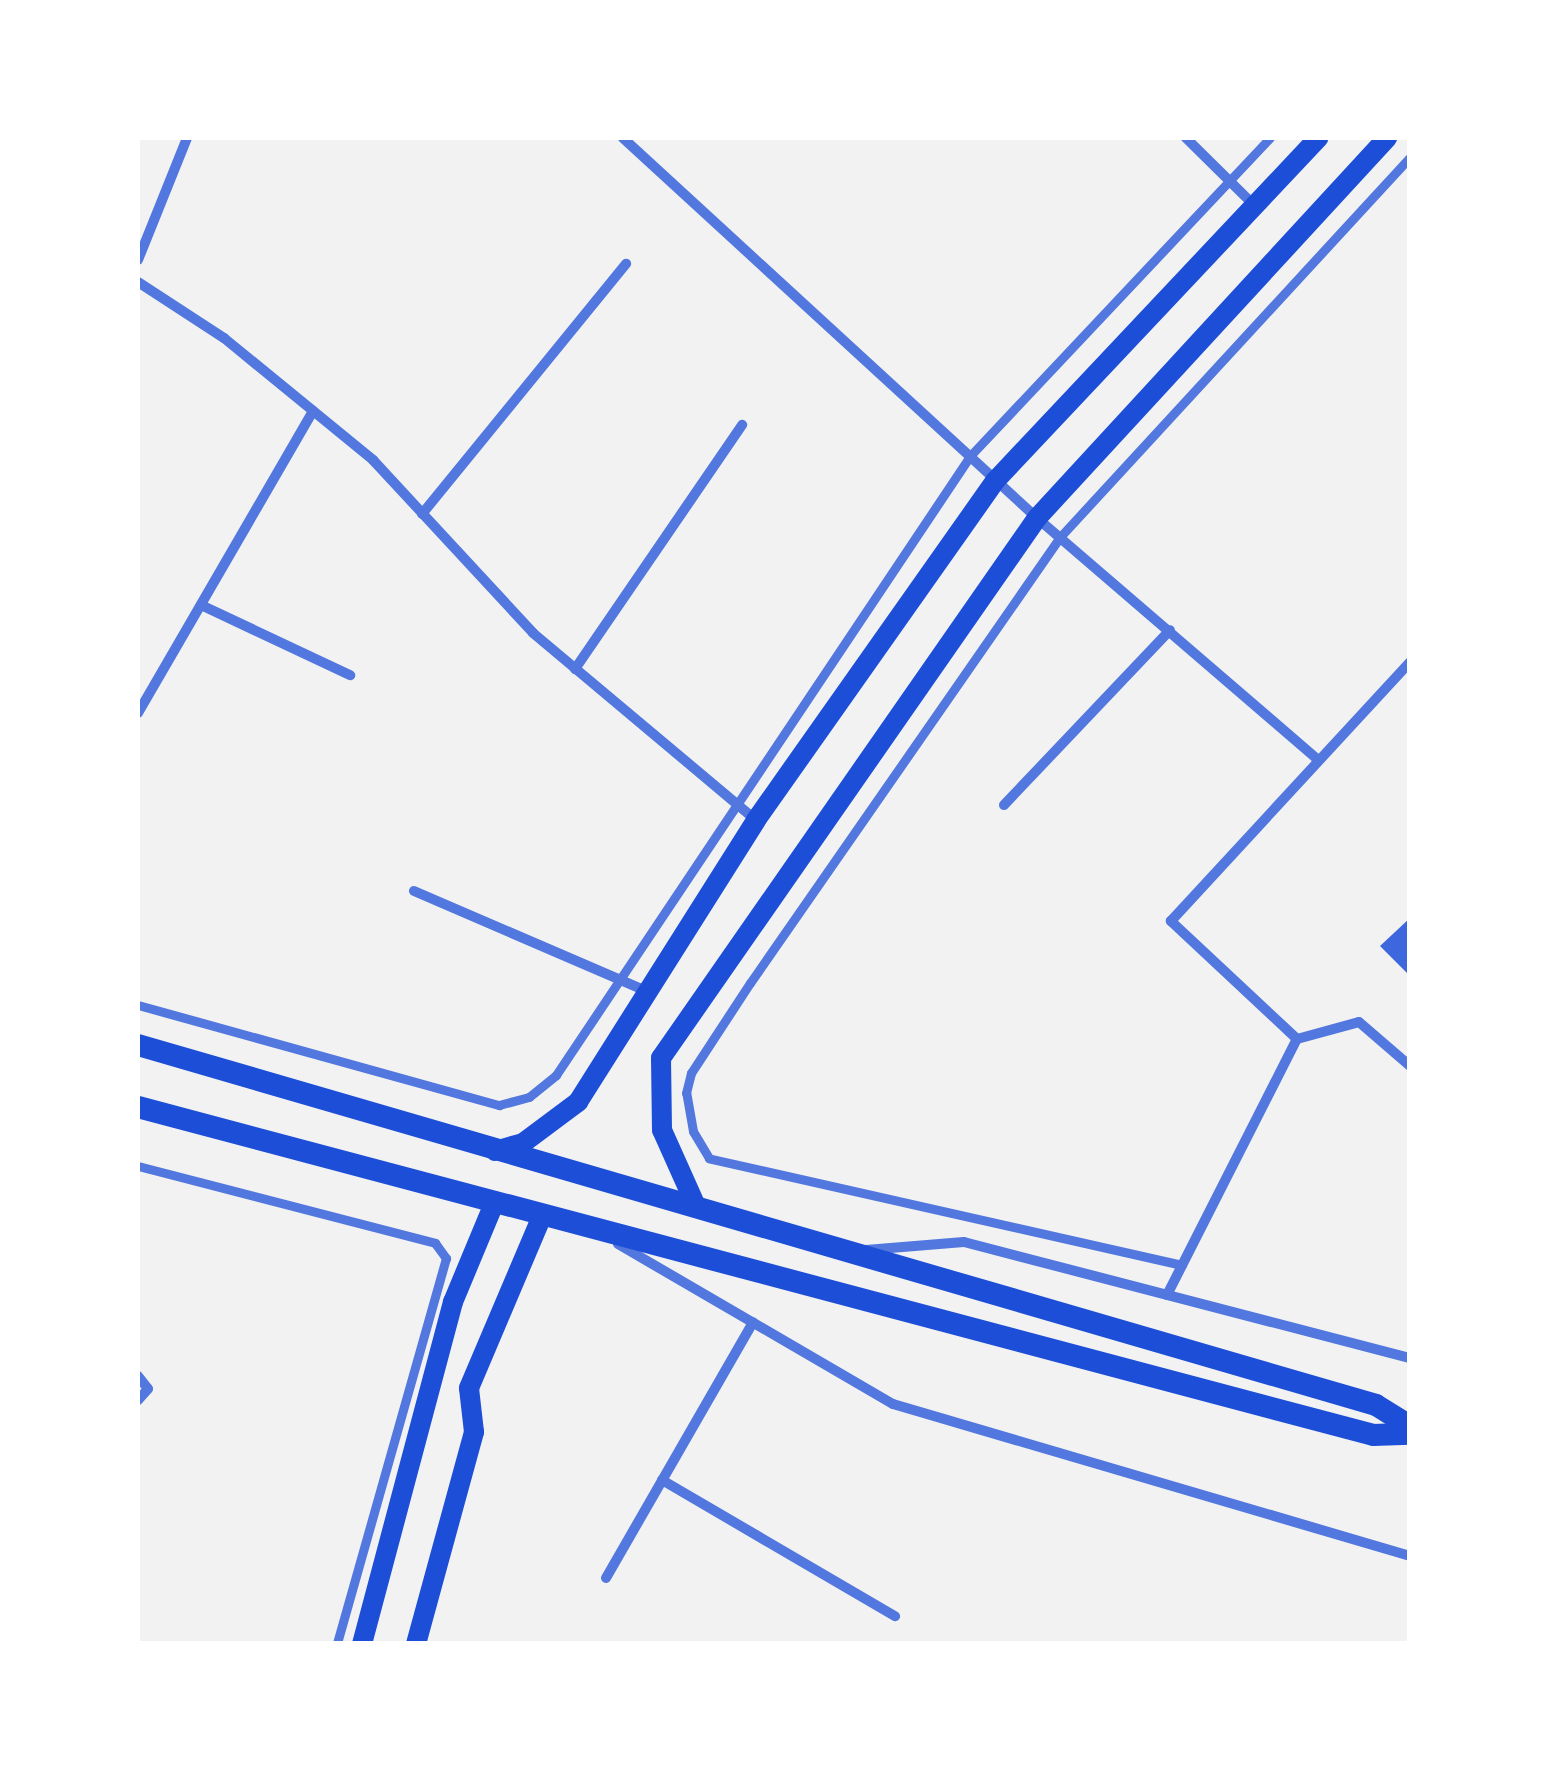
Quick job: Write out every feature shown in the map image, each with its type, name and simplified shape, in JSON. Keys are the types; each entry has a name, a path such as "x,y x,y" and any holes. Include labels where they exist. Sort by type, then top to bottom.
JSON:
{"main road":[{"path":"495,1151 523,1144 578,1102 756,820 996,480 1318,138"},
{"path":"696,1206 662,1130 662,1058 1037,518 1387,138"},
{"path":"138,1046 1376,1405 1410,1426"},
{"path":"138,1106 1373,1435 1410,1434"},
{"path":"362,1644 454,1302 496,1201"},
{"path":"416,1644 474,1432 470,1388 542,1216"}],"street":[{"path":"138,260 187,138"},
{"path":"623,138 1037,518 1318,760"},
{"path":"1186,138 1254,206"},
{"path":"138,1005 499,1104 530,1098 556,1075 970,456 1270,138"},
{"path":"1182,1266 709,1158 688,1113 691,1073 1060,536 1410,157"},
{"path":"422,514 626,264"},
{"path":"138,282 224,338 373,460 575,669 756,820"},
{"path":"138,714 313,412"},
{"path":"575,669 742,425"},
{"path":"201,605 350,675"},
{"path":"1004,805 1170,630"},
{"path":"1297,1039 1171,921 1410,662"},
{"path":"414,891 649,992"},
{"path":"1166,1295 1297,1039 1359,1022 1410,1066"},
{"path":"138,1166 436,1243 446,1258 337,1644"},
{"path":"587,1226 894,1404 1410,1556"},
{"path":"840,1252 964,1242 1410,1358"},
{"path":"606,1578 752,1322"},
{"path":"138,1376 148,1389 138,1400"},
{"path":"662,1480 895,1616"}],"building":[{"path":"1410,918 1410,976 1380,946"}]}
